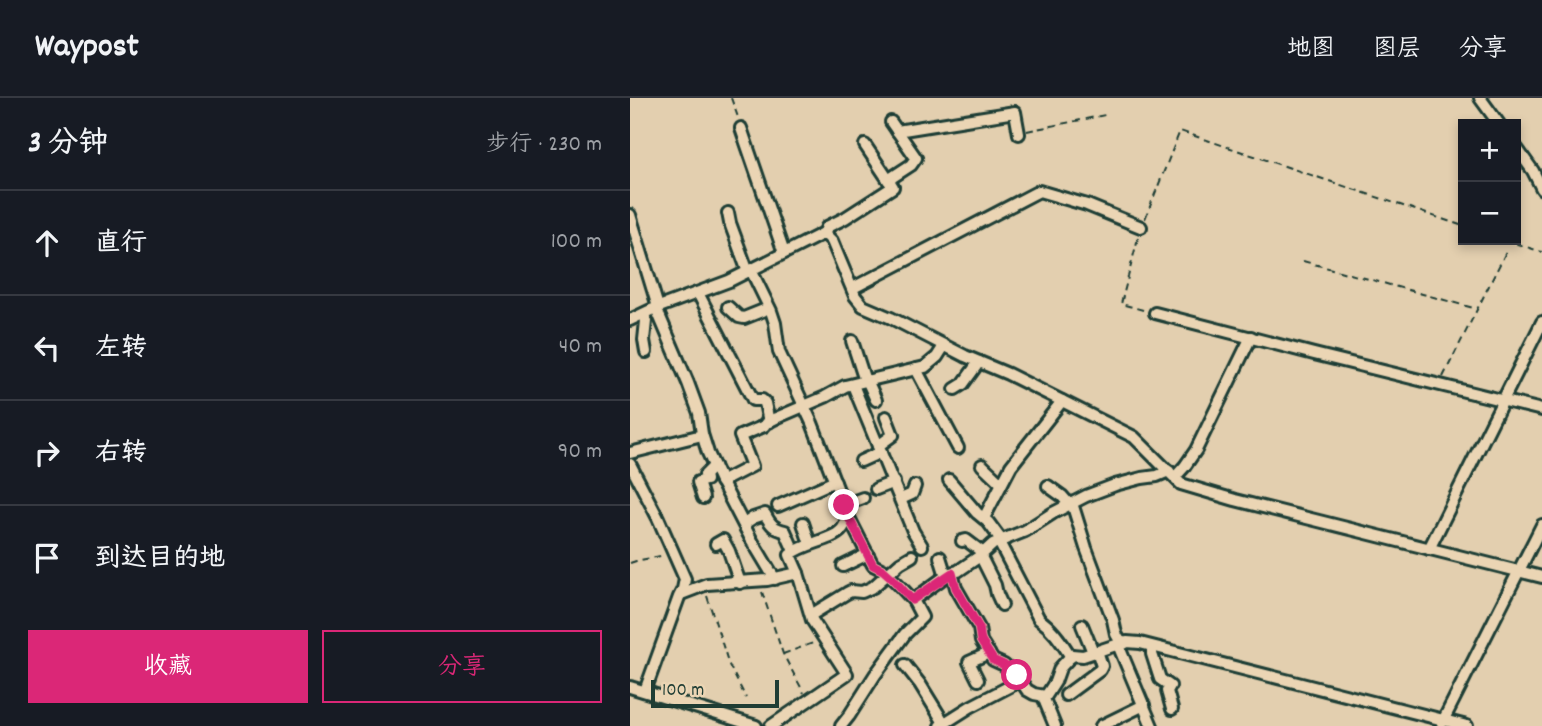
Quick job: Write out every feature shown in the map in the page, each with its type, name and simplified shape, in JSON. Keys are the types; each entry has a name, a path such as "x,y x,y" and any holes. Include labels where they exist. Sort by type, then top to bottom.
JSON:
{"street":[{"path":"1480,98 1495,119"},
{"path":"888,180 916,159 894,126 1015,112 1019,133"},
{"path":"741,128 784,253"},
{"path":"630,320 749,271 824,234 827,227 893,187 865,145"},
{"path":"1521,154 1542,189"},
{"path":"853,288 1039,191 1087,205 1142,227"},
{"path":"728,213 749,271 775,323 779,352 846,510 873,565 888,574 912,600 922,617 905,634 841,726"},
{"path":"630,215 657,308 699,413 702,435 714,466 775,579"},
{"path":"824,234 832,241 863,306 891,317 944,346 1008,374 1134,437 1181,484 1542,577"},
{"path":"698,293 753,400 762,400 765,403 769,422"},
{"path":"727,307 744,318 769,308"},
{"path":"1155,313 1542,410"},
{"path":"644,314 646,321 643,340 646,352"},
{"path":"1429,549 1542,321"},
{"path":"912,600 949,574 958,571 993,544 1025,531 1086,496 1142,478 1172,474 1185,466 1196,450 1251,337"},
{"path":"852,341 866,381 876,400"},
{"path":"714,466 705,475 706,480 698,482 702,499 752,466 740,436 845,386 925,367 937,357 944,346"},
{"path":"955,389 963,384 979,362"},
{"path":"916,369 958,448"},
{"path":"853,385 922,547"},
{"path":"984,518 1001,483 1022,451 1062,401"},
{"path":"861,461 894,435 887,417"},
{"path":"630,453 702,435"},
{"path":"630,464 685,579 645,691"},
{"path":"982,465 1001,483"},
{"path":"949,480 1001,541 1039,619 1046,623 1071,657"},
{"path":"778,506 835,481"},
{"path":"876,489 894,482"},
{"path":"901,499 912,494 915,486"},
{"path":"1048,486 1071,504 1113,620 1115,634 1121,641 1152,726"},
{"path":"771,726 847,674 811,615 798,573 789,555 840,532 844,527 846,510 863,498"},
{"path":"744,524 765,514 771,525 785,531 794,551"},
{"path":"803,523 810,544"},
{"path":"1441,726 1542,525"},
{"path":"716,544 723,540 740,583"},
{"path":"962,541 966,540 981,554 1002,606"},
{"path":"843,566 868,554"},
{"path":"811,615 851,591 862,592 868,589 912,556"},
{"path":"940,557 979,628 981,641 993,660 1017,675 1027,690 1045,696"},
{"path":"681,594 704,585 775,579 798,573"},
{"path":"1066,695 1102,666 1082,625"},
{"path":"1055,726 1044,702 1059,668 1075,654 1083,656 1116,645 1140,643 1467,726"},
{"path":"1152,647 1160,679 1170,686 1167,691 1172,709"},
{"path":"978,680 969,662 989,653"},
{"path":"905,665 920,684 942,724 1020,681"},
{"path":"630,687 756,726"},
{"path":"1101,726 1144,705"}],"path":[{"path":"731,98 741,128"},
{"path":"1019,133 1105,115"},
{"path":"1180,131 1458,224"},
{"path":"1520,245 1542,252"},
{"path":"1440,384 1507,250"},
{"path":"1303,261 1477,309"},
{"path":"630,563 673,553"},
{"path":"759,581 783,654 808,700"},
{"path":"704,585 729,665 746,698"},
{"path":"783,654 824,638"}],"route":[{"path":"844,505 873,565 892,578 912,600 952,573 956,588 979,628 981,641 993,660 1017,675"}]}
